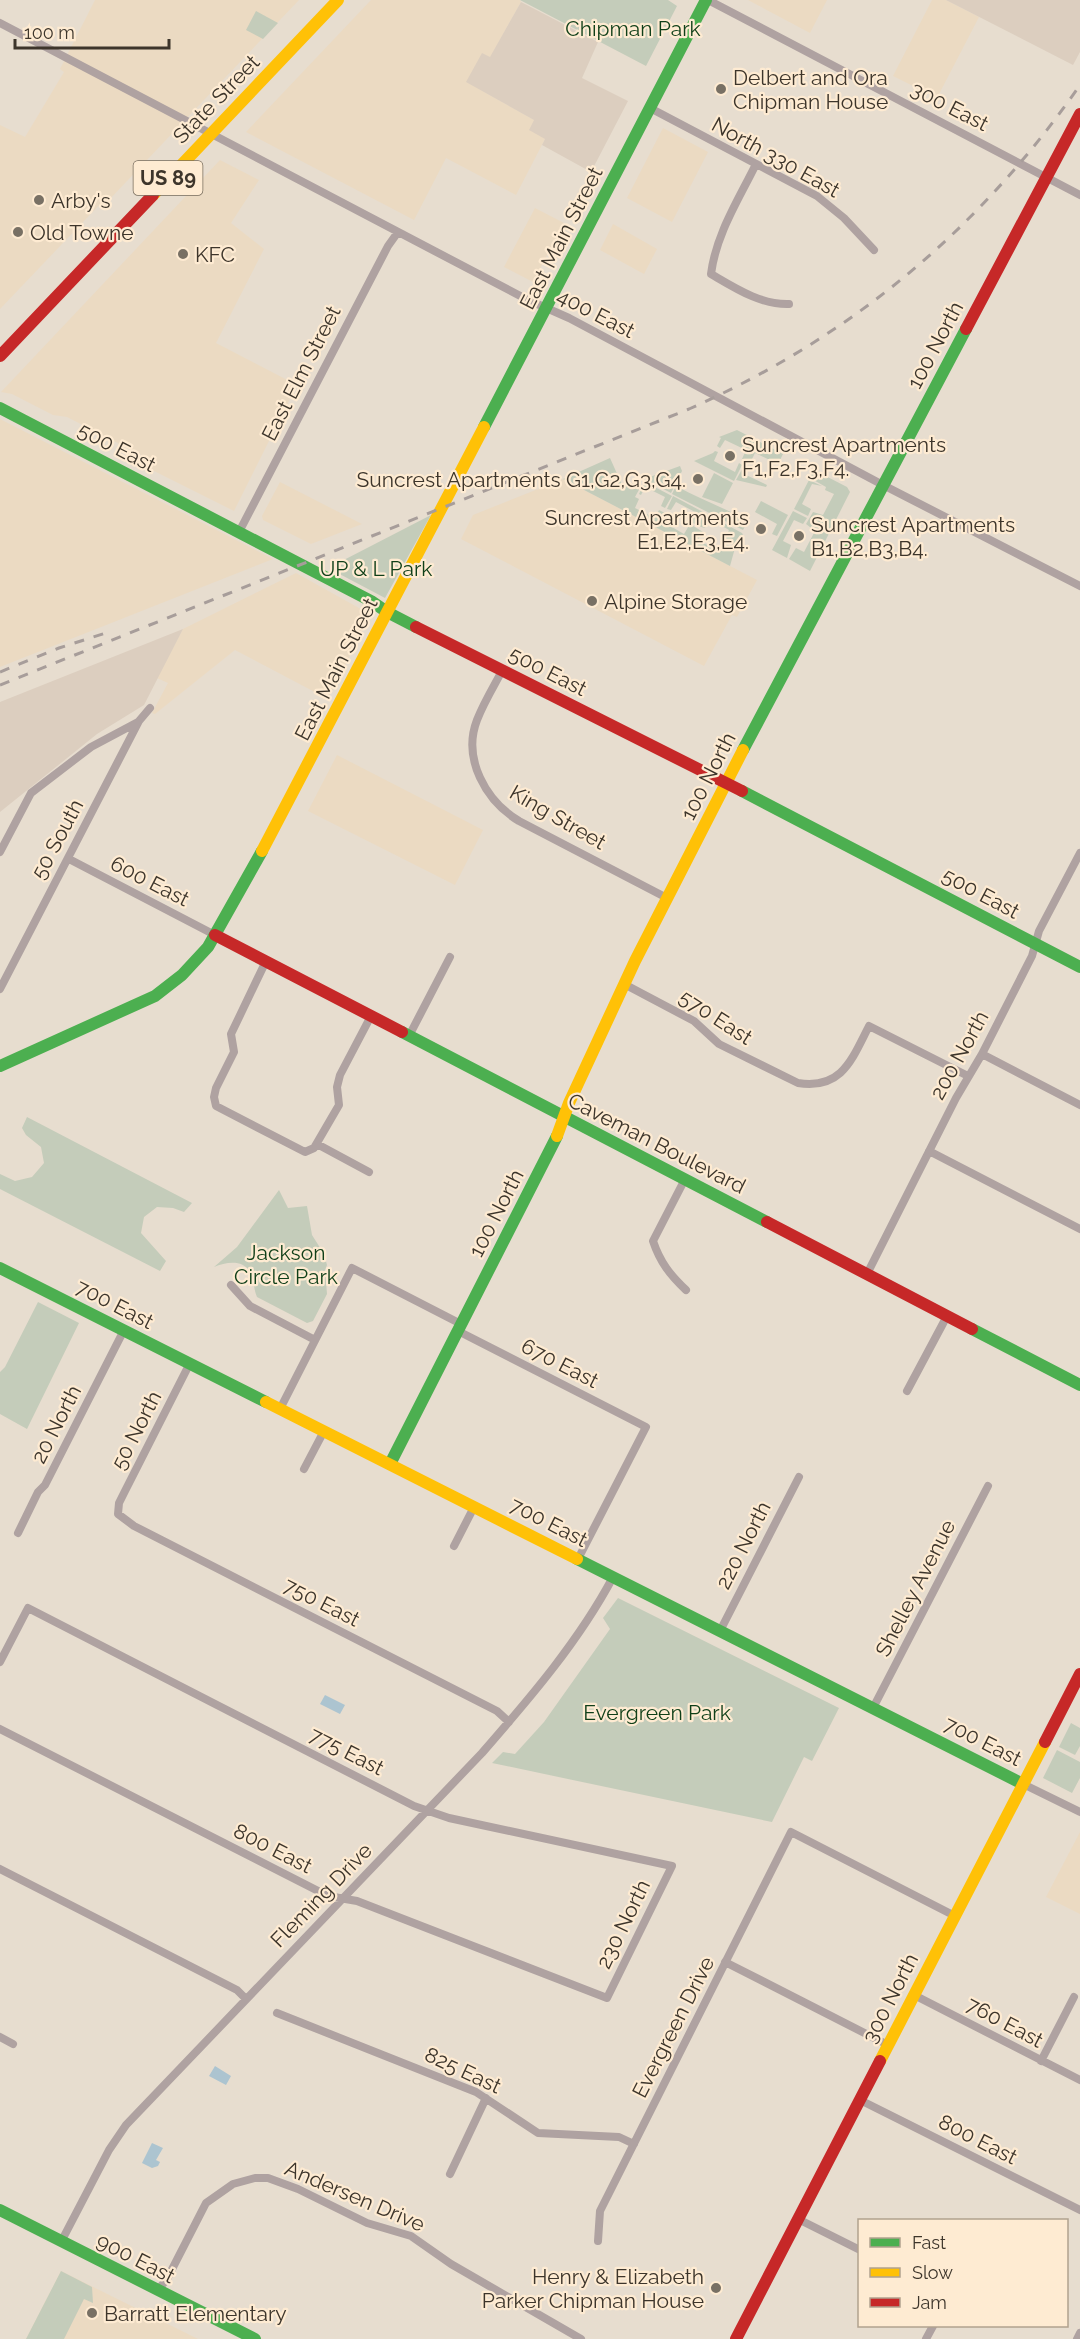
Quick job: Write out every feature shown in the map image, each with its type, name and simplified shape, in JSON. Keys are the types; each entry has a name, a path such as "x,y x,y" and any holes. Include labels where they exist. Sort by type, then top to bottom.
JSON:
{"street":[{"name":"State Street","path":"0,356 338,0"},
{"name":"East Main Street","path":"1,1063 155,996 182,975 215,935 287,807 707,0"},
{"name":"300 East","path":"707,0 1080,195"},
{"name":"400 East","path":"0,23 398,232 569,318 883,484 1079,584"},
{"name":"North 330 East","path":"650,108 831,206 874,250"},
{"name":"100 North","path":"390,1464 558,1134 624,984 667,898 883,484 1080,114"},
{"path":"756,164 729,216 712,262 711,274 760,300 775,305 789,304"},
{"name":"East Elm Street","path":"239,532 387,246 398,232"},
{"name":"500 East","path":"0,408 371,601 387,612 727,783 1080,967"},
{"name":"King Street","path":"503,669 476,721 473,736 474,758 491,798 519,821 667,898"},
{"name":"50 South","path":"0,989 3,974 69,859 139,722 150,708"},
{"path":"0,852 31,793 91,747 139,722"},
{"name":"200 North","path":"867,1274 1032,956 1039,931 1080,853"},
{"name":"600 East","path":"69,859 215,935"},
{"name":"Caveman Boulevard","path":"215,935 1080,1385"},
{"path":"409,1036 450,957"},
{"path":"266,962 231,1034 234,1052 216,1088 214,1097 216,1106 305,1152 316,1146 339,1105 337,1087 340,1075 371,1016"},
{"name":"570 East","path":"624,984 694,1021 719,1044 787,1079 810,1085 834,1079 845,1070 869,1026 968,1076"},
{"path":"982,1054 1080,1105"},
{"path":"316,1146 369,1172"},
{"path":"929,1151 1080,1229"},
{"path":"684,1179 653,1241 659,1259 686,1290"},
{"name":"700 East","path":"0,1268 1080,1812"},
{"name":"670 East","path":"315,1340 352,1268 646,1427 578,1559"},
{"path":"231,1285 250,1306 315,1340 280,1409"},
{"path":"908,1391 947,1316"},
{"name":"20 North","path":"18,1533 124,1330"},
{"name":"50 North","path":"118,1514 119,1503 190,1363"},
{"path":"304,1469 324,1431"},
{"name":"220 North","path":"720,1630 799,1477"},
{"name":"Shelley Avenue","path":"873,1708 988,1486"},
{"path":"454,1546 474,1507"},
{"name":"750 East","path":"118,1514 144,1532 497,1711 509,1722"},
{"name":"Fleming Drive","path":"61,2242 117,2136 509,1722 574,1637 613,1577"},
{"name":"775 East","path":"0,1662 28,1608 427,1810 449,1818 672,1866"},
{"name":"300 North","path":"736,2339 1080,1674"},
{"name":"800 East","path":"0,1729 328,1896 357,1901 607,1998"},
{"name":"Evergreen Drive","path":"598,2241 600,2211 791,1832 955,1916"},
{"name":"230 North","path":"607,1998 672,1866"},
{"path":"0,1869 237,1990 246,1999"},
{"path":"725,1962 888,2045"},
{"name":"760 East","path":"914,1995 1080,2080"},
{"path":"1041,2061 1074,1997"},
{"name":"825 East","path":"277,2013 468,2088 538,2133 619,2137 634,2144"},
{"path":"0,2037 13,2044"},
{"path":"450,2174 486,2098"},
{"name":"800 East","path":"860,2100 1080,2210"},
{"name":"Andersen Drive","path":"158,2291 206,2203 233,2184 249,2179 268,2178 298,2188 367,2223 411,2236 451,2264 581,2339"},
{"name":"900 East","path":"0,2210 255,2339"},
{"path":"798,2219 858,2249"},
{"path":"1077,2339 1080,2333"}],"shaded area":[{"path":"95,0 299,0 108,201 105,199 0,309 0,125 25,137 64,72 60,69"},
{"path":"371,0 520,0 521,2 490,58 482,54 467,82 534,120 545,139 516,195 446,158 414,220 246,132"},
{"path":"748,0 827,0 810,33"},
{"path":"932,0 946,0 979,17 937,98 893,76"},
{"path":"946,0 1080,0 1080,52 1073,65"},
{"path":"521,2 598,42 582,78 628,101 591,172 542,145 545,139 529,130 534,120 466,82 482,53 490,57"},
{"path":"663,128 708,152 672,222 627,198"},
{"path":"220,160 259,180 231,223 264,249 216,343 297,385 234,511 148,468 151,460 67,417 53,415 12,394 1,392"},
{"path":"535,208 564,223 533,282 504,267"},
{"path":"613,224 657,249 644,274 600,250"},
{"path":"0,419 273,559 0,667"},
{"path":"563,479 757,580 737,617 732,615 704,666 461,539 473,515"},
{"path":"280,482 362,524 311,544 263,520 262,516"},
{"path":"296,573 368,613 366,624 328,699 235,650 155,714 152,713 168,683 157,678 183,629"},
{"path":"183,629 144,705 97,734 0,812 0,702"},
{"path":"337,755 483,830 455,885 308,811"},
{"path":"1080,1832 1080,1914 1046,1897"},
{"name":"Barratt Elementary","path":"61,2271 198,2339 26,2339"}],"green space":[{"name":"Chipman Park","path":"520,0 668,0 677,6 646,66"},
{"path":"256,11 278,23 263,39 246,30"},
{"path":"737,430 783,454 778,464 755,453 751,461 742,459 746,450 725,440 720,448 717,446 721,438 719,437"},
{"path":"715,451 718,452 714,461 735,472 739,463 742,465 734,481 694,461"},
{"path":"610,458 623,487 637,482 641,486 635,497 639,499 635,508 655,518 659,510 669,515 665,523 684,534 690,524 703,532 698,540 718,551 723,543 735,548 730,566 563,479"},
{"path":"745,464 748,466 744,474 767,485 766,487 736,480"},
{"path":"680,466 682,471 671,493 648,481 647,478"},
{"path":"814,470 847,487 850,492 810,571 789,559 796,548 804,552 815,531 806,524 813,512 823,515 834,494 810,478"},
{"path":"714,473 733,483 722,504 702,497"},
{"path":"809,480 822,486 812,484 802,504 811,509 808,516 794,509"},
{"path":"645,482 672,496 665,508 661,506 665,497 645,487 641,495 639,494"},
{"path":"676,486 748,521 743,530 672,494"},
{"path":"673,496 703,512 697,525 691,522 695,512 676,502 671,510 667,509"},
{"path":"761,501 788,515 777,536 772,534 777,524 755,512"},
{"path":"793,511 807,518 803,524 794,520 783,541 791,545 787,558 772,550"},
{"path":"705,513 742,533 737,546 725,538 729,530 710,519 705,528 698,526"},
{"name":"UP & L Park","path":"431,515 385,598 332,570 338,563"},
{"path":"27,1117 192,1203 184,1212 173,1208 157,1207 144,1217 141,1233 166,1261 160,1271 0,1189 0,1174 15,1181 32,1177 44,1163 41,1147 26,1135 22,1128"},
{"name":"Jackson Circle Park","path":"279,1190 288,1208 307,1206 312,1235 324,1254 327,1265 325,1270 327,1294 313,1321 307,1323 257,1297 252,1277 241,1264 230,1263 214,1267 237,1247"},
{"path":"38,1302 79,1323 27,1429 0,1414 0,1372 5,1367"},
{"name":"Evergreen Park","path":"618,1598 839,1708 812,1761 804,1757 772,1822 492,1763 503,1752 515,1754 544,1722 610,1629 603,1618"},
{"path":"1071,1723 1080,1728 1080,1746 1075,1755 1059,1747"},
{"path":"1057,1750 1080,1762 1080,1778 1072,1793 1043,1778"},
{"path":"61,2271 92,2287 93,2303 84,2299 64,2339 26,2339"}],"water":[{"path":"325,1695 345,1705 340,1714 320,1704"},
{"path":"215,2066 231,2076 226,2085 209,2076"},
{"path":"152,2143 163,2148 156,2160 160,2162 158,2166 152,2168 142,2163"}],"railway":[{"path":"0,685 689,409 748,380 804,348 857,313 955,232 999,187 1041,138 1080,85"},
{"path":"0,672 59,648 112,631"}],"traffic: fast":[{"path":"484,427 706,0"},
{"path":"743,750 966,329"},
{"path":"0,408 371,601 416,627"},
{"path":"742,791 1080,967"},
{"path":"0,1066 155,996 182,975 208,947 262,851"},
{"path":"402,1032 767,1222"},
{"path":"390,1464 557,1136"},
{"path":"0,1268 266,1402"},
{"path":"972,1329 1080,1385"},
{"path":"577,1559 1023,1784"},
{"path":"0,2210 255,2339"}],"traffic: slow":[{"path":"153,195 338,0"},
{"path":"262,851 484,427"},
{"path":"557,1136 569,1103 635,961 743,750"},
{"path":"266,1402 577,1559"},
{"path":"880,2061 1045,1742"}],"traffic: jam":[{"path":"966,329 1080,114"},
{"path":"0,356 153,195"},
{"path":"416,627 742,791"},
{"path":"215,935 402,1032"},
{"path":"767,1222 972,1329"},
{"path":"1045,1742 1080,1674"},
{"path":"736,2339 880,2061"}],"place":[{"name":"Delbert and Ora Chipman House","path":"721,89"},
{"name":"Arby's","path":"39,200"},
{"name":"Old Towne","path":"18,232"},
{"name":"KFC","path":"183,254"},
{"name":"Suncrest Apartments F1,F2,F3,F4.","path":"730,456"},
{"name":"Suncrest Apartments G1,G2,G3,G4.","path":"698,479"},
{"name":"Suncrest Apartments E1,E2,E3,E4.","path":"761,529"},
{"name":"Suncrest Apartments B1,B2,B3,B4.","path":"799,536"},
{"name":"Alpine Storage","path":"592,601"},
{"name":"Henry & Elizabeth Parker Chipman House","path":"716,2288"},
{"name":"Barratt Elementary","path":"92,2313"}]}
